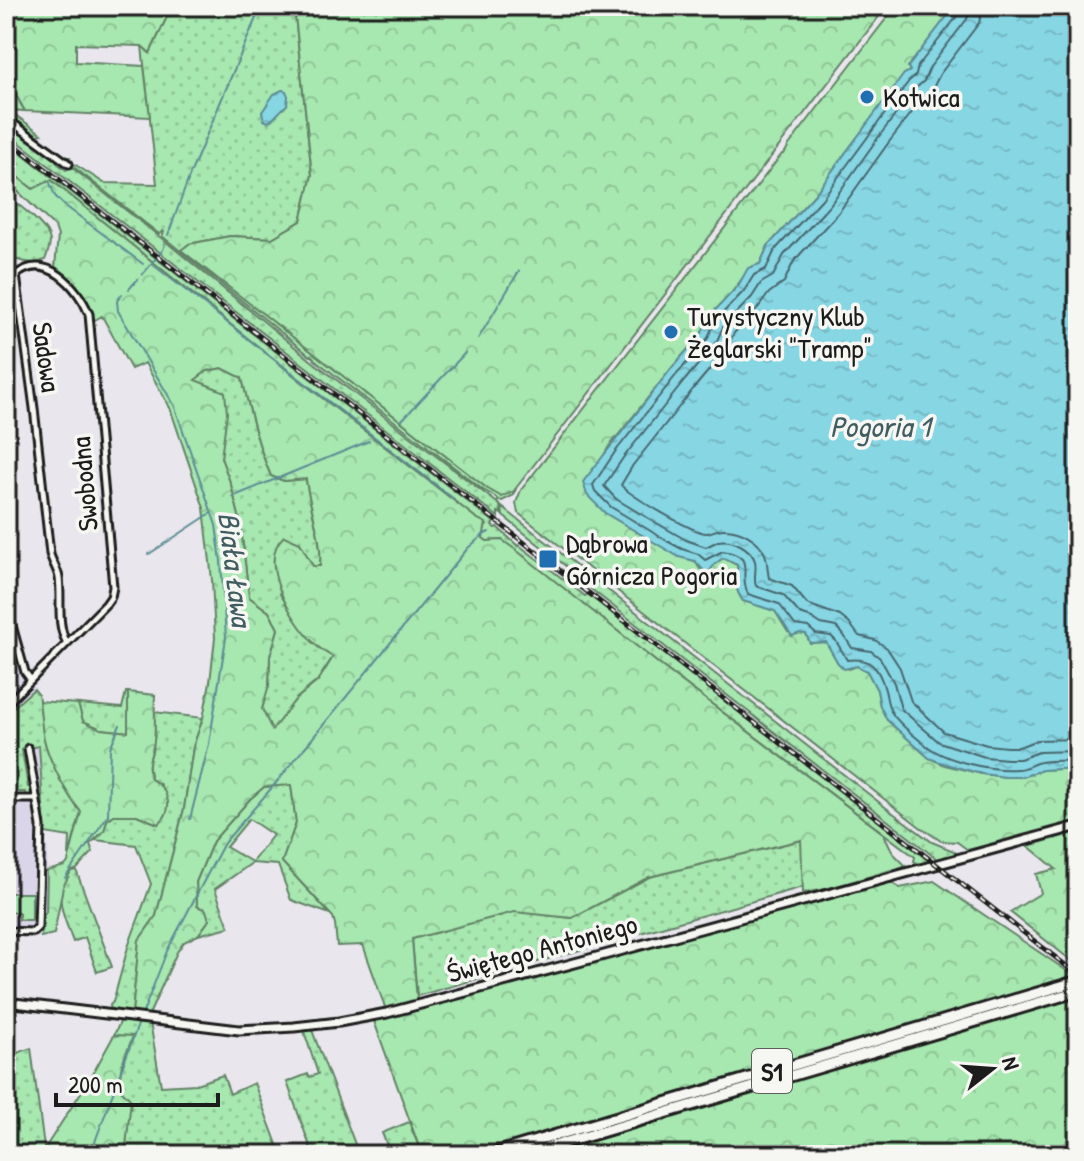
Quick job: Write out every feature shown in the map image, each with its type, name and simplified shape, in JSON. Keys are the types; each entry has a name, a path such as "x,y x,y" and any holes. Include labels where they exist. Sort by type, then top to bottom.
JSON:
{"highway":[{"name":"S1","path":"489,1155 1078,981"},
{"name":"S1","path":"523,1155 1078,991"}],"street":[{"path":"6,118 69,164"},
{"name":"Swobodna","path":"6,705 106,604 113,587 90,319 82,301 55,272 37,266 16,275"},
{"path":"6,275 16,275"},
{"name":"Sadowa","path":"16,275 50,554 59,575 62,626 67,643"},
{"path":"6,604 24,670 31,680"},
{"path":"6,931 33,932 38,927 41,826 28,748"},
{"path":"6,799 37,799"},
{"name":"Świętego Antoniego","path":"6,1002 239,1030 349,1021 1078,826"}],"shaded area":[{"path":"20,667 25,682 6,698 6,671"},
{"path":"31,687 34,689 48,849 46,912 42,918 41,937 6,936 6,712"}],"green space":[{"path":"6,6 172,6 150,53 142,46 76,44 76,62 144,66 150,117 25,111 16,95 15,85 6,79"},
{"path":"172,6 189,9 202,6 294,6 312,175 301,221 272,238 230,236 189,244 182,250 488,489 513,492 516,488 514,495 498,501 310,356 162,236 163,231 159,234 61,157 70,157 71,162 104,183 157,184 142,46 150,53"},
{"path":"294,6 887,6 513,492 502,497 181,250 189,244 230,236 272,238 301,221 312,175"},
{"path":"896,6 955,6 908,67 910,71 815,194 768,246 760,264 751,267 707,319 702,333 593,469 605,513 679,556 695,561 700,569 723,558 737,565 737,586 743,601 775,611 788,632 806,634 810,643 826,642 838,663 848,669 857,666 867,671 887,720 929,758 945,765 1006,777 1022,777 1041,770 1078,768 1078,820 968,850 957,842 941,841 920,827 518,513 516,503 521,490"},
{"path":"6,79 15,85 25,111 11,112 42,134 34,136 6,116"},
{"path":"6,121 57,159 57,163 66,170 70,166 312,361 500,505 501,514 498,512 498,517 6,132"},
{"path":"6,141 494,522 492,526 585,596 588,594 929,861 920,865 914,861 915,857 664,668 502,540 487,541 482,538 487,525 312,390 51,180 33,189 6,168"},
{"path":"6,168 33,189 51,180 312,390 486,523 483,538 487,541 502,540 516,550 664,668 884,834 893,853 906,866 803,893 801,840 649,877 572,918 514,912 412,939 417,1001 386,1010 363,945 337,946 333,917 282,862 296,823 291,785 264,787 213,841 196,882 197,906 206,910 209,920 198,935 184,942 177,952 148,1017 132,1014 139,940 156,916 184,809 193,747 210,682 215,638 204,508 170,408 145,363 131,369 102,316 93,321 90,307 55,267 58,236 55,227 6,180","holes":["222,368 242,378 271,476 284,481 306,479 318,533 320,566 313,566 300,543 284,536 276,547 275,575 280,591 305,632 317,646 333,657 318,681 296,699 272,730 262,709 269,685 270,656 278,629 269,612 249,597 240,520 221,458 227,413 225,392 195,380 207,371"]},
{"path":"6,195 32,216 48,235 50,243 45,260 30,263 6,258"},
{"path":"222,368 242,377 271,476 284,481 306,479 320,544 320,566 312,566 300,543 280,594 313,643 333,657 317,681 296,699 272,731 262,709 269,685 270,656 278,629 269,612 249,597 240,520 221,458 225,392 194,380 207,371"},
{"path":"502,507 889,810 932,842 954,851 955,855 937,859 591,589 503,516"},
{"path":"34,689 38,694 50,757 64,787 81,812 69,856 70,837 45,833 39,746 22,750 28,787 32,787 33,795 25,797 25,792 6,792 6,714"},
{"path":"126,692 128,732 101,729 83,721 78,704 122,708"},
{"path":"128,692 155,695 155,735 149,768 151,779 166,794 167,812 158,824 137,815 114,815 107,820 104,831 90,844 93,852 76,870 71,871 63,887 54,934 41,937 42,918 46,912 47,871 65,866 68,862 81,812 64,787 50,757 43,734 39,701 78,704 83,721 101,729 128,732"},
{"path":"154,712 203,718 193,747 184,809 156,916 139,940 132,1014 111,1012 110,1005 128,947 151,884 136,845 95,840 104,831 107,820 114,815 137,815 158,824 161,785 151,779 149,768 154,740"},
{"path":"291,784 296,823 282,862 330,914 291,900 278,865 252,863 215,889 229,927 198,935 209,920 197,906 196,882 213,841 264,787","holes":["249,819 273,835 252,862 226,847"]},
{"path":"1078,832 1078,966 1010,912 1041,893 1036,874 1056,869 1028,846"},
{"path":"802,840 803,887 417,996 412,939 514,911 572,918 649,877"},
{"path":"71,870 76,870 112,967 97,972 85,937 73,942 61,906 62,889"},
{"path":"886,880 900,888 934,881 1073,975 465,1155 422,1155 374,1021"},
{"path":"6,893 32,893 32,920 19,920 19,913 6,912"},
{"path":"1078,996 1078,1155 544,1155 1062,1000"},
{"path":"121,1020 150,1022 161,1086 196,1084 223,1075 230,1094 254,1083 281,1155 130,1155 126,1147 130,1100 118,1087 122,1064 133,1037 114,1035"},
{"path":"312,1030 359,1155 313,1155 287,1082 308,1074 310,1077 318,1074 304,1031"},
{"path":"114,1035 133,1036 122,1064 118,1087 131,1100 126,1146 130,1155 45,1155 45,1148"},
{"path":"31,1048 45,1155 6,1155 6,1057"},
{"path":"409,1122 422,1155 391,1155 382,1133"}],"water":[{"name":"Pogoria 1","path":"955,6 1078,6 1078,768 1042,770 1022,777 982,774 929,758 887,720 867,671 857,666 844,669 826,642 810,643 806,634 792,636 775,611 743,601 736,586 737,564 723,558 709,572 705,572 695,561 679,557 605,513 587,495 583,482 702,333 707,319 738,286 748,268 760,264 768,246 815,194 904,74 910,71 908,67"},
{"path":"282,90 288,96 287,105 268,122 264,120 262,112 274,94"}],"waterway":[{"name":"Biała Ława","path":"168,235 261,6"},
{"path":"50,183 55,196 64,205 143,264"},
{"name":"Biała Ława","path":"142,275 165,244"},
{"path":"152,264 454,499"},
{"path":"478,339 519,271"},
{"name":"Biała Ława","path":"129,289 138,279"},
{"name":"Biała Ława","path":"122,294 117,301 118,311 174,405 216,525 221,561 226,638 209,744 190,819"},
{"path":"402,420 465,353"},
{"path":"232,497 369,441"},
{"path":"149,554 211,513"},
{"path":"142,1015 167,951 224,843 468,548 489,532"},
{"path":"65,878 108,815 110,748 120,725"},
{"path":"92,1155 139,1022"}],"railway":[{"path":"6,138 1078,975"}],"place":[{"name":"Kotwica","path":"867,97"},
{"name":"Turystyczny Klub Żeglarski \"Tramp\"","path":"671,332"},
{"name":"Dąbrowa Górnicza Pogoria","path":"548,559"}]}
